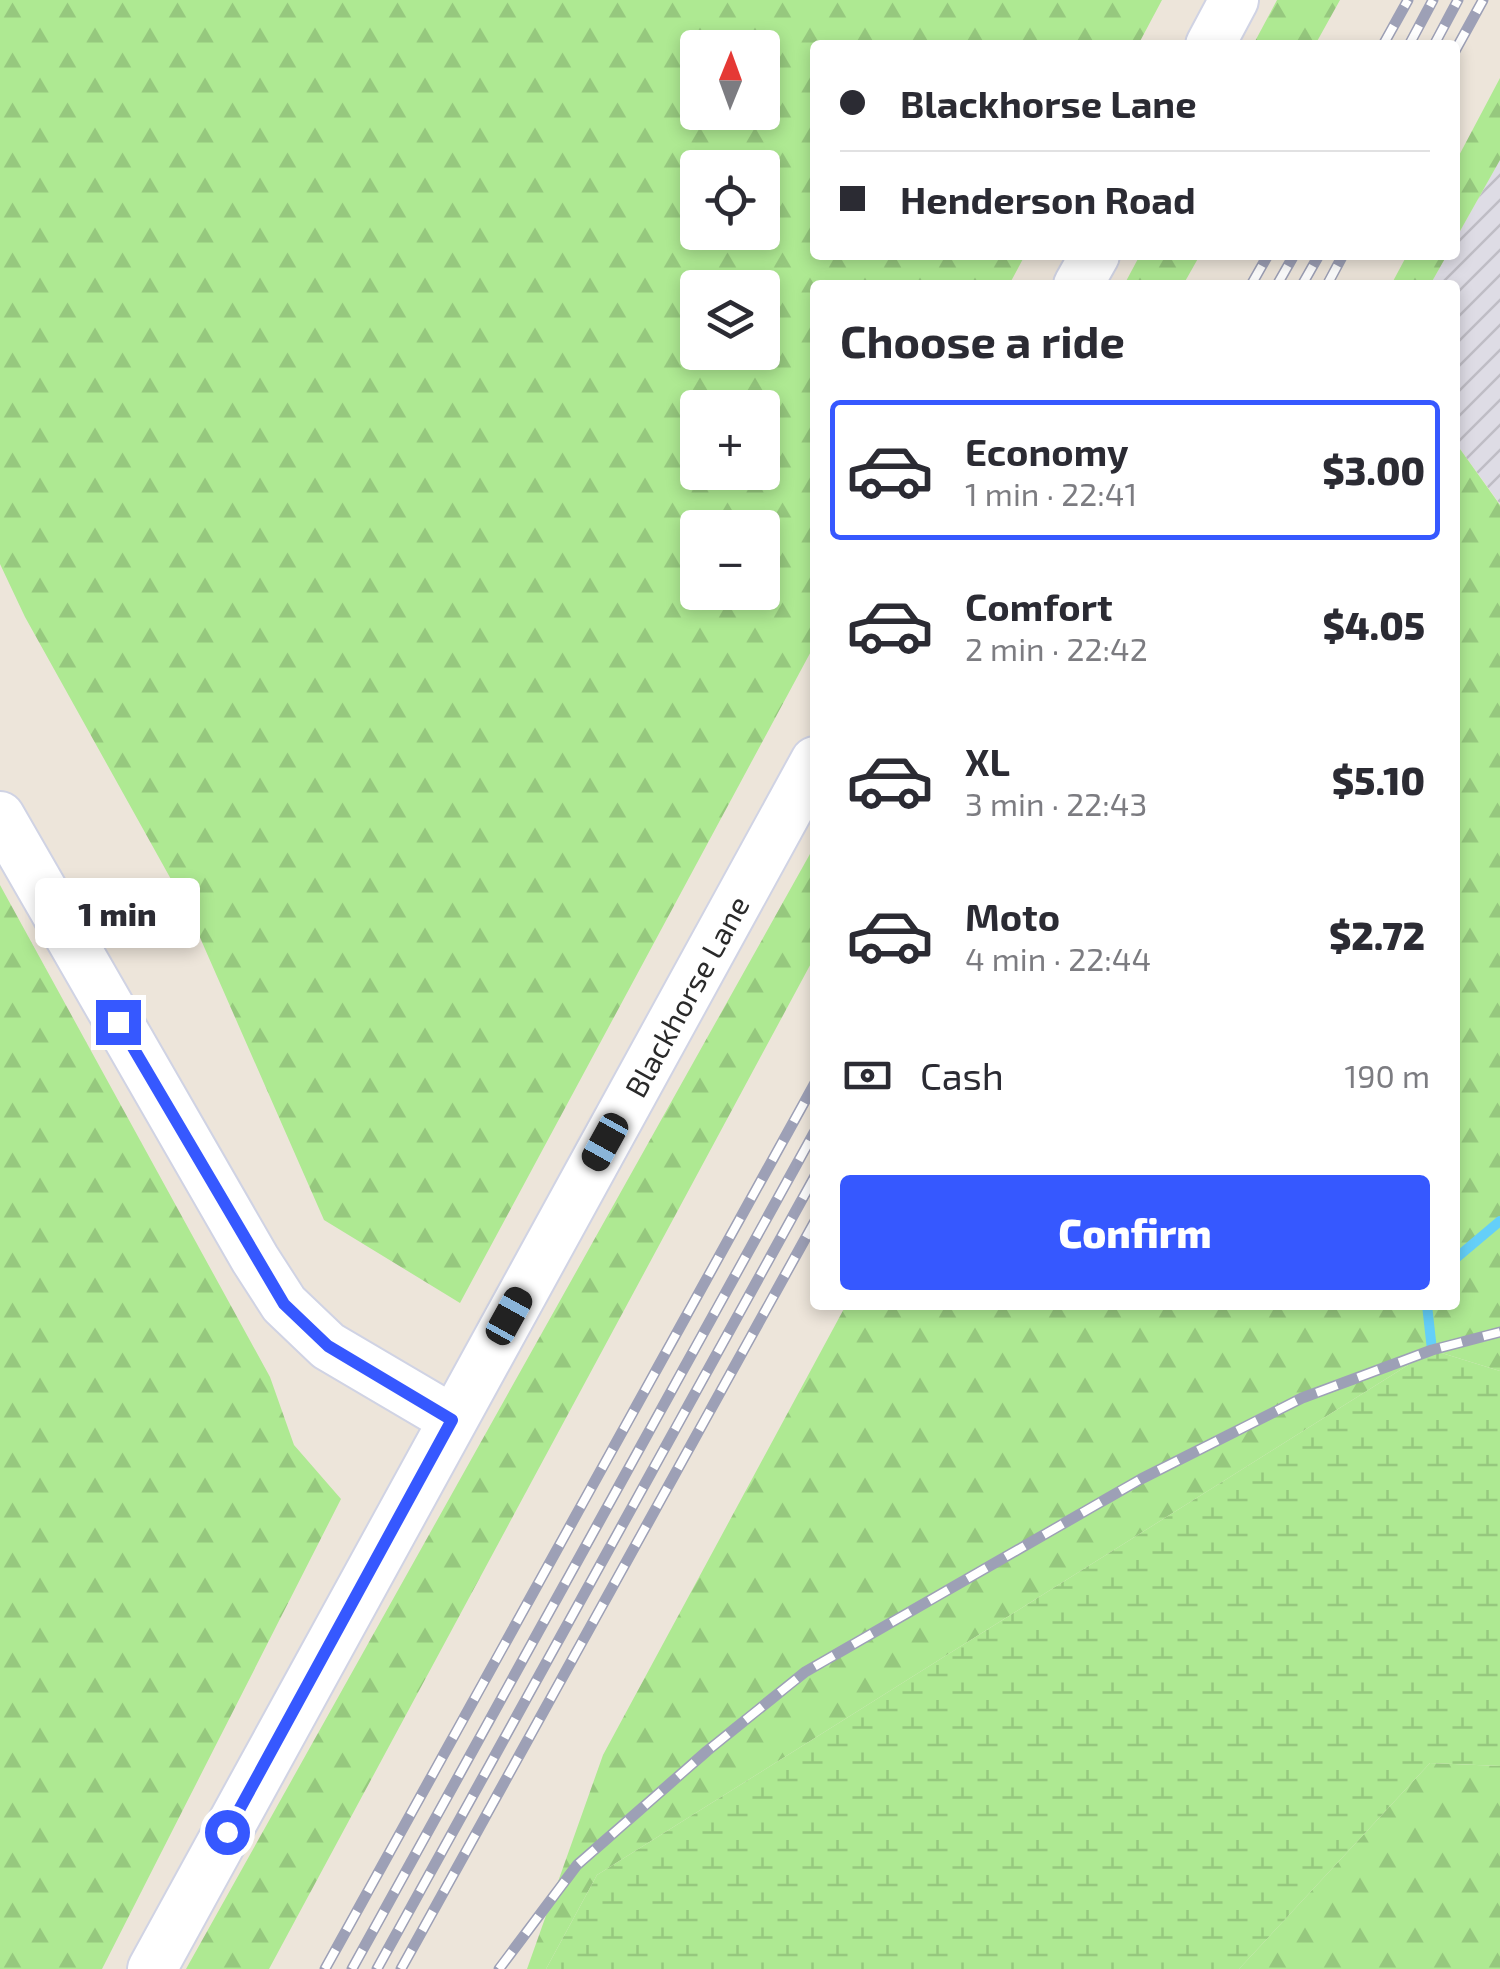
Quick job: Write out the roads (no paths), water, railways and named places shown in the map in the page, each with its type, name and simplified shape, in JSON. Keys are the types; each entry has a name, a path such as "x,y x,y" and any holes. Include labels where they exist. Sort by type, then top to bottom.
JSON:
{"street":[{"path":"1213,40 1234,0"},
{"name":"Blackhorse Lane","path":"152,1969 810,771"},
{"path":"0,816 284,1304 328,1346 452,1420"}],"waterway":[{"path":"1460,1255 1500,1221"},
{"path":"1428,1310 1432,1350"}],"railway":[{"path":"1386,40 1408,0"},
{"path":"1412,40 1433,0"},
{"path":"1437,40 1458,0"},
{"path":"1460,42 1483,0"},
{"path":"1254,280 1265,260"},
{"path":"1280,280 1291,260"},
{"path":"1305,280 1316,260"},
{"path":"1330,280 1340,260"},
{"path":"325,1969 810,1092"},
{"path":"352,1969 810,1140"},
{"path":"377,1969 810,1185"},
{"path":"401,1969 810,1230"},
{"path":"499,1969 577,1865 707,1751 805,1672 1141,1479 1302,1398 1432,1350 1500,1332"}]}
